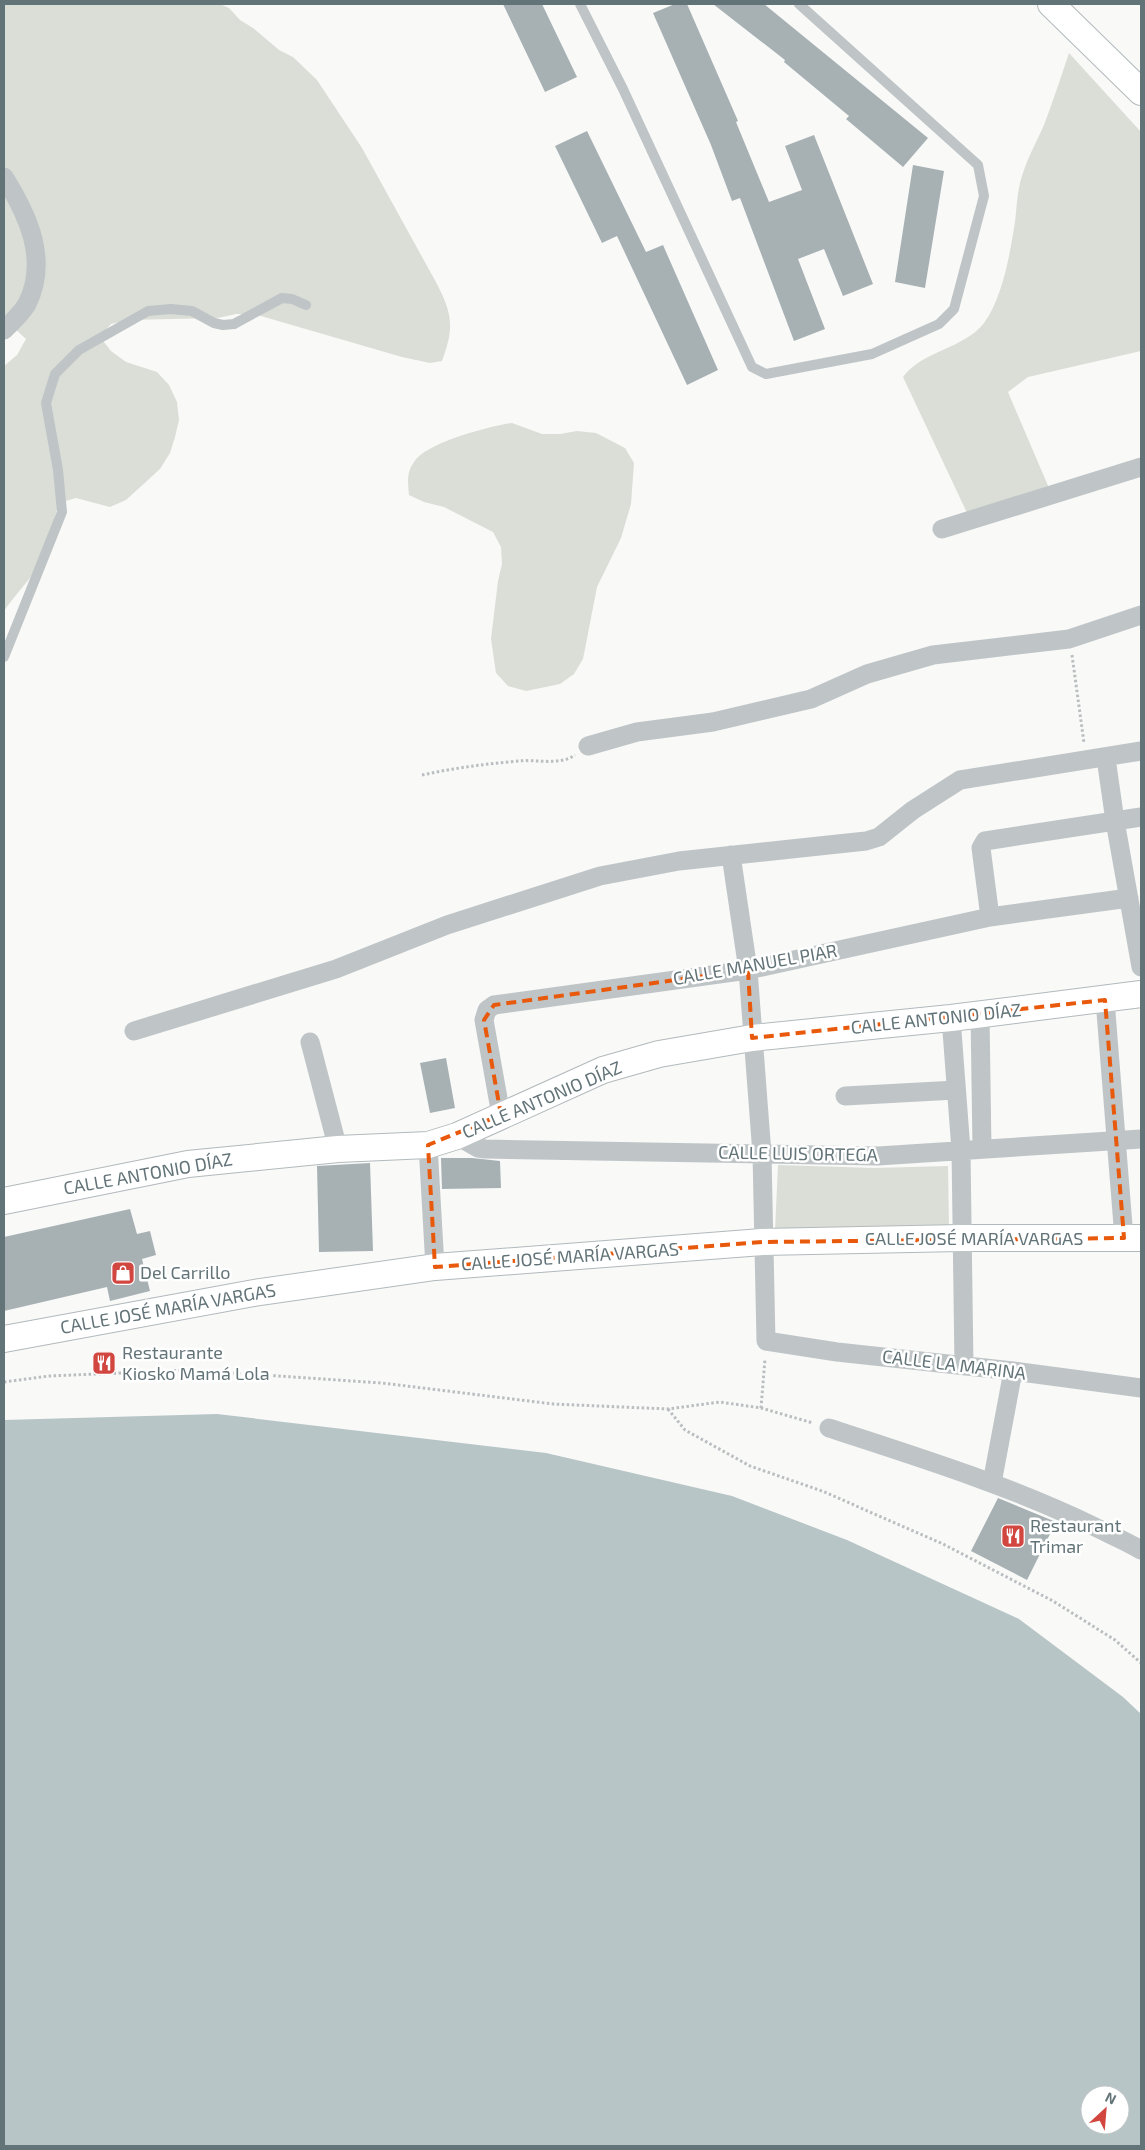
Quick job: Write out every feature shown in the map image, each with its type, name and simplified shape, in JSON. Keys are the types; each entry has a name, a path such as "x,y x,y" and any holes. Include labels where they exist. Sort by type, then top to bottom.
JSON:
{"street":[{"path":"1051,4 1141,92"},
{"path":"4,177 18,200 29,226 37,272 26,304 4,330"},
{"path":"942,529 1141,467"},
{"path":"588,746 637,732 713,722 811,699 867,674 933,655 1069,640 1141,615"},
{"path":"134,1030 336,969 447,925 600,876 732,855 866,841 879,837 913,810 960,780 1141,751"},
{"path":"1106,758 1115,821 1141,967"},
{"path":"990,917 981,848 985,841 1141,817"},
{"path":"732,855 748,970 762,1154 762,1242 766,1341"},
{"name":"CALLE MANUEL PIAR","path":"501,1115 484,1020 487,1010 494,1005 748,970 990,917 1129,898"},
{"name":"CALLE ANTONIO DÍAZ","path":"4,1202 188,1164 338,1148 428,1145 457,1136 603,1070 659,1054 752,1038 951,1018 1141,994"},
{"path":"1105,1000 1116,1140 1132,1238"},
{"path":"980,1014 982,1148"},
{"path":"951,1018 961,1150 964,1366"},
{"path":"310,1042 338,1148"},
{"path":"845,1096 956,1090"},
{"name":"CALLE LUIS ORTEGA","path":"457,1136 478,1148 485,1149 878,1156 1141,1139"},
{"path":"428,1145 435,1267"},
{"name":"CALLE JOSÉ MARÍA VARGAS","path":"4,1339 254,1293 435,1267 762,1242 961,1238 1132,1238"},
{"name":"CALLE LA MARINA","path":"766,1341 837,1352 1013,1371 1141,1388"},
{"path":"992,1483 1013,1371"},
{"path":"829,1428 938,1463 992,1483 1065,1512 1141,1550"}],"lane":[{"path":"580,4 623,90 752,367 766,374 872,354 939,324 954,309 984,196 978,165 800,4"},
{"path":"4,657 62,512 58,470 46,403 55,374 79,350 148,311 171,308 192,311 214,323 223,325 234,324 282,298 292,299 306,305"}],"path":[{"path":"1069,640 1086,761"},
{"path":"422,775 453,768 570,759 588,746"},
{"path":"762,1408 766,1341"},
{"path":"4,1382 49,1376 189,1370 382,1382 554,1404 668,1409 720,1402 762,1408 829,1428"},
{"path":"668,1409 685,1430 750,1466 822,1491 941,1543 1053,1602 1115,1640 1141,1663"}],"highlighted area":[{"path":"748,970 752,1038 1105,1000 1124,1238 762,1242 435,1267 428,1145 501,1115 484,1020 494,1005"}],"shaded area":[{"path":"4,4 220,4 229,8 240,20 253,28 279,50 293,57 317,80 362,148 437,284 449,314 450,331 442,361 430,363 402,357 254,314 236,314 218,318 128,320 111,324 100,337 111,351 126,362 157,372 169,385 177,402 179,420 170,453 160,469 126,500 110,507 76,498 59,503 48,543 38,567 4,611 4,366 17,355 26,339 12,326 4,326"},
{"path":"1069,53 1141,132 1141,351 1028,377 1008,392 1049,488 969,517 903,377 921,361 966,339 976,332 991,312 1001,288 1008,261 1021,179 1027,161 1044,125"},
{"path":"512,423 542,434 560,434 577,431 596,433 625,448 634,463 631,504 621,538 597,587 583,659 574,674 560,684 526,691 508,686 496,673 491,639 502,564 501,547 493,532 444,507 424,502 409,495 408,486 411,466 420,455 431,448 459,436"},
{"path":"778,1165 874,1168 948,1166 949,1228 775,1230"},
{"path":"217,1414 546,1453 732,1496 847,1540 1019,1619 1123,1697 1141,1714 1141,2146 4,2146 4,1420"}],"building":[{"path":"503,4 542,4 577,77 545,92"},
{"path":"675,4 687,4 738,121 736,122 769,202 802,190 785,146 814,135 873,284 843,296 824,249 798,259 825,329 794,341 740,198 732,201 711,145 653,13"},
{"path":"713,4 764,4 928,138 903,167 846,119 849,116 784,62 785,60"},
{"path":"587,131 646,252 663,245 718,370 687,385 617,236 602,243 555,146"},
{"path":"913,165 944,171 925,288 895,282"},
{"path":"446,1058 455,1108 430,1113 420,1063"},
{"path":"441,1158 472,1158 500,1161 501,1188 442,1189"},
{"path":"370,1163 373,1251 319,1252 317,1166"},
{"path":"130,1209 137,1234 150,1231 156,1255 142,1259 150,1291 110,1301 107,1287 4,1311 4,1237"},
{"name":"Restaurant Trimar","path":"998,1498 1056,1522 1027,1580 971,1551"}],"place":[{"name":"Del Carrillo","path":"123,1273"},
{"name":"Restaurante Kiosko Mamá Lola","path":"104,1363"},
{"name":"Restaurant Trimar","path":"1013,1536"}]}
